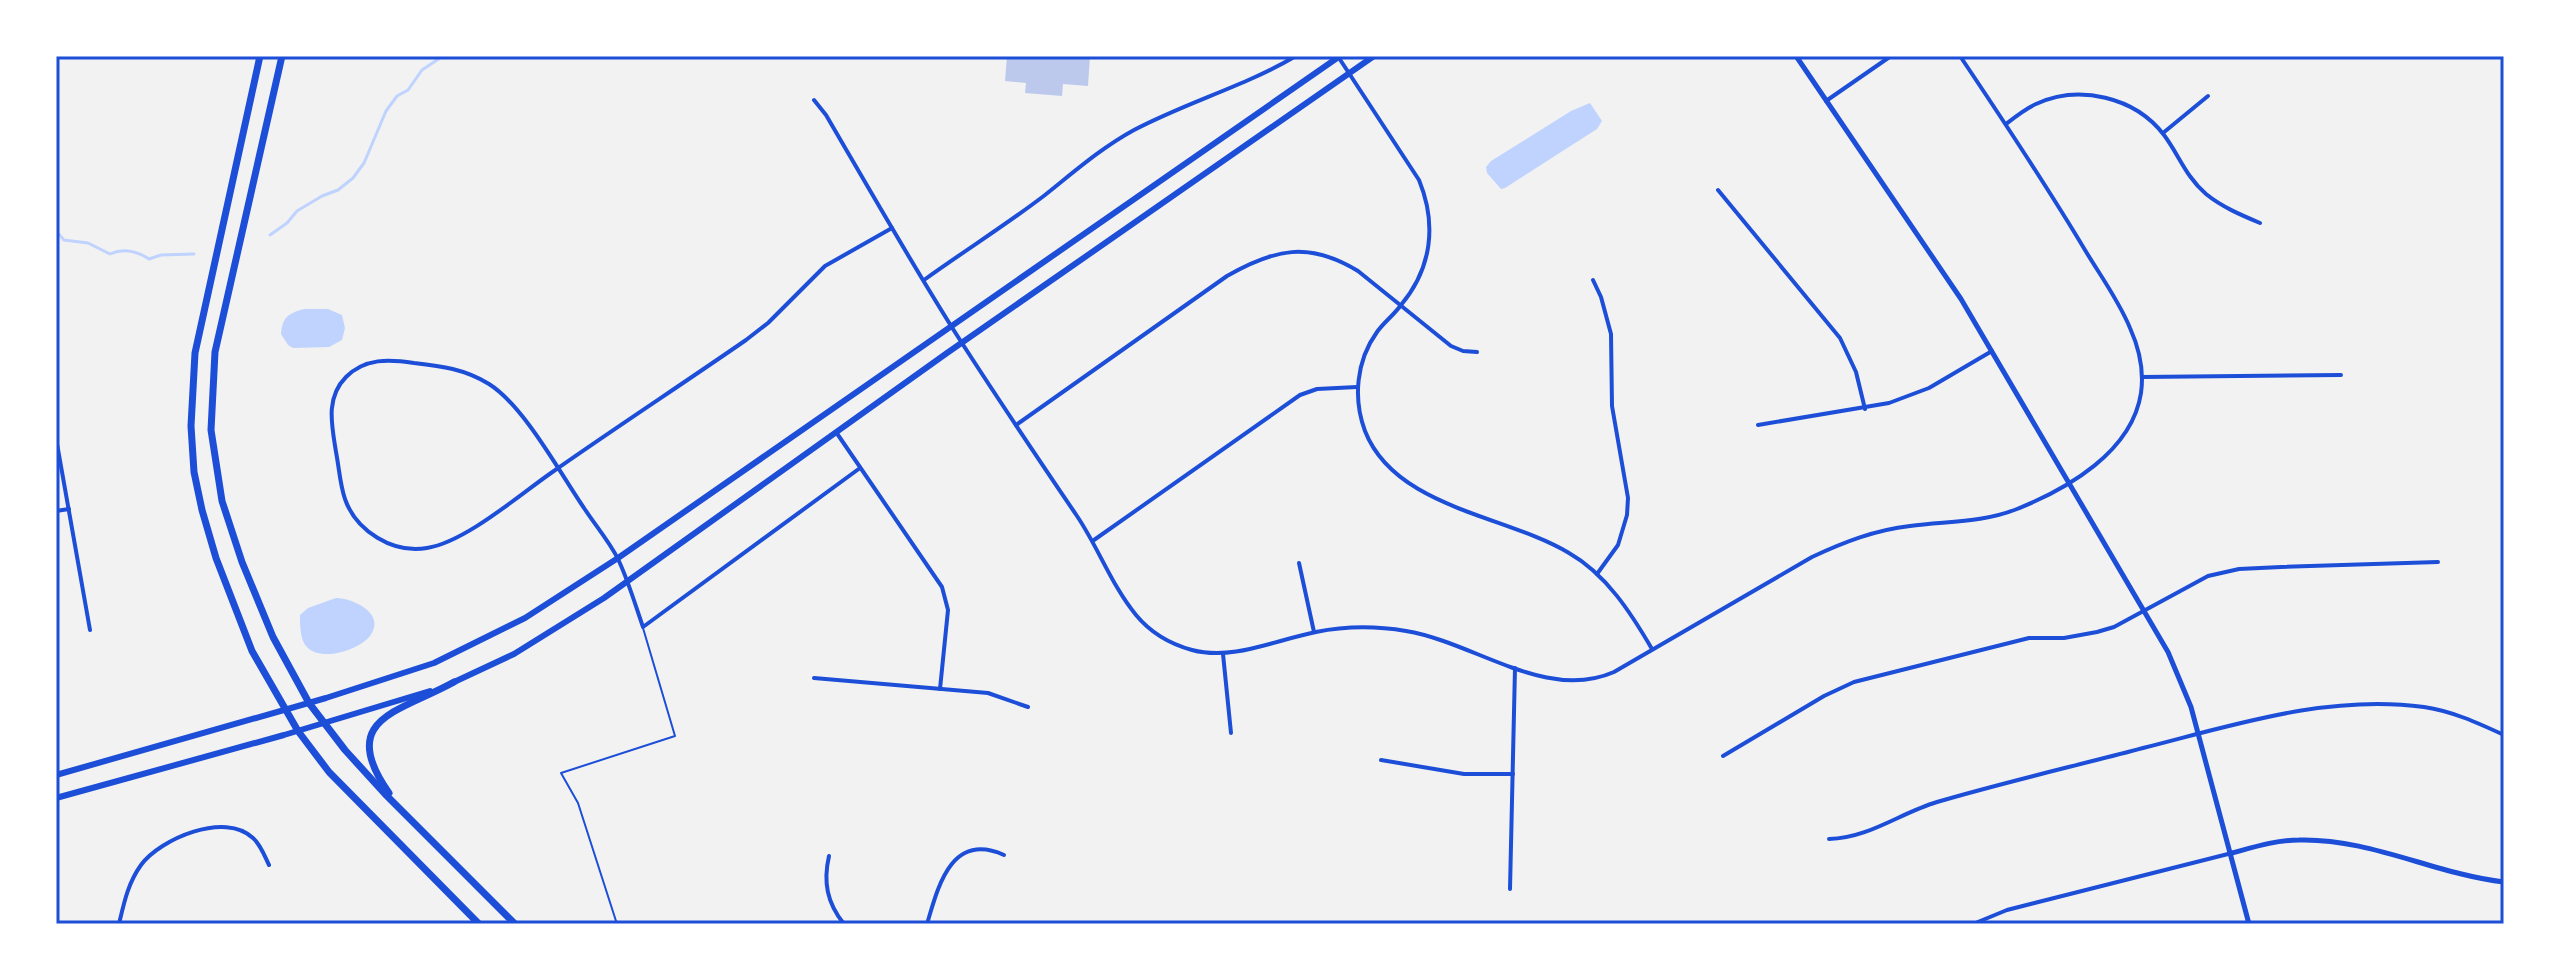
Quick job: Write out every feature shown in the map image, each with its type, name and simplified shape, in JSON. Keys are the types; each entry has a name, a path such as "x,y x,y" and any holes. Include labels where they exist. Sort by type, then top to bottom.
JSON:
{"main road":[{"path":"260,56 192,374 191,426 197,491 211,542 252,651 284,710 329,772 479,924"},
{"path":"282,56 218,332 211,430 218,484 235,543 273,637 309,703 345,750 515,924"},
{"path":"56,775 423,667 475,644 552,602 952,328 1339,56"},
{"path":"413,822 378,777 369,751 372,731 384,716 529,646 626,582 1374,56"},
{"path":"56,798 298,731 454,682"}],"street":[{"path":"924,280 1111,143 1180,109 1258,77 1296,56"},
{"path":"1339,56 1410,163 1422,187 1429,214 1427,258 1417,282 1369,346 1357,387 1360,414 1373,447 1390,470 1424,491 1569,553 1597,574 1615,594 1652,649"},
{"path":"1796,56 1961,299 2144,609 2181,679 2199,733 2249,924"},
{"path":"1826,101 1891,56"},
{"path":"814,100 826,115 952,328 1094,540 1127,604 1150,629 1176,645 1223,654 1314,632 1358,627 1409,631 1562,682 1591,680 1614,672 1836,545 1887,529 1987,519 2015,510 2069,482 2097,463 2121,437 2139,403 2142,377 2137,347 2126,319 2006,124 1960,56"},
{"path":"2006,124 2022,112 2051,99 2087,95 2115,100 2132,108 2163,133 2182,167 2206,194 2224,207 2260,223"},
{"path":"2163,133 2208,96"},
{"path":"1718,190 1840,338 1854,367 1865,409"},
{"path":"860,468 643,627 618,558 557,469 504,396 491,385 460,370 397,360 376,361 347,376 332,402 331,422 346,502 355,519 391,544 426,549 449,541 557,469 760,329 825,266 893,228"},
{"path":"1015,425 1227,276 1269,255 1300,251 1328,255 1358,271 1451,346 1477,352"},
{"path":"1593,280 1611,334 1612,406 1628,498 1624,529 1618,545 1597,574"},
{"path":"1758,425 1865,409 1920,392 1992,351"},
{"path":"2142,377 2341,375"},
{"path":"1094,540 1300,395 1337,386 1357,387"},
{"path":"836,432 942,587 948,610 940,689"},
{"path":"56,438 90,630"},
{"path":"56,511 69,509"},
{"path":"1723,756 1824,696 1854,682 2037,636 2064,638 2114,627 2194,582 2231,571 2438,562"},
{"path":"1299,563 1314,632"},
{"path":"1223,654 1231,733"},
{"path":"1510,889 1515,668"},
{"path":"814,678 1001,696 1028,707"},
{"path":"1829,839 1854,837 1940,801 2199,733 2307,709 2403,705 2447,711 2504,735"},
{"path":"1381,760 1464,774 1513,774"},
{"path":"119,924 127,891 140,866 158,849 178,837 207,829 241,831 253,838 269,865"},
{"path":"1973,924 2007,910 2286,841 2320,840 2351,845 2457,874 2504,882"},
{"path":"927,924 944,873 956,859 966,853 985,849 1004,855"},
{"path":"829,856 825,873 826,889 835,912 844,924"}],"lane":[{"path":"620,924 616,921 578,803 561,773 675,736 643,627"}],"water":[{"path":"1590,103 1602,121 1597,129 1505,188 1501,189 1487,173 1486,167 1491,161 1571,111"},
{"path":"304,309 328,309 342,315 345,328 342,340 329,347 293,348 288,345 281,334 283,323 290,314"},
{"path":"336,598 366,609 374,621 374,628 365,641 349,650 320,654 306,646 300,615 308,608"}],"building":[{"path":"1007,56 1090,56 1088,86 1063,84 1062,96 1025,93 1026,83 1005,81"}],"waterway":[{"path":"270,235 297,211 338,190 353,178 364,163 386,111 397,96 408,90 422,70 443,56"},
{"path":"56,231 64,240 88,243 110,254 130,251 149,259 161,255 194,254"}]}
